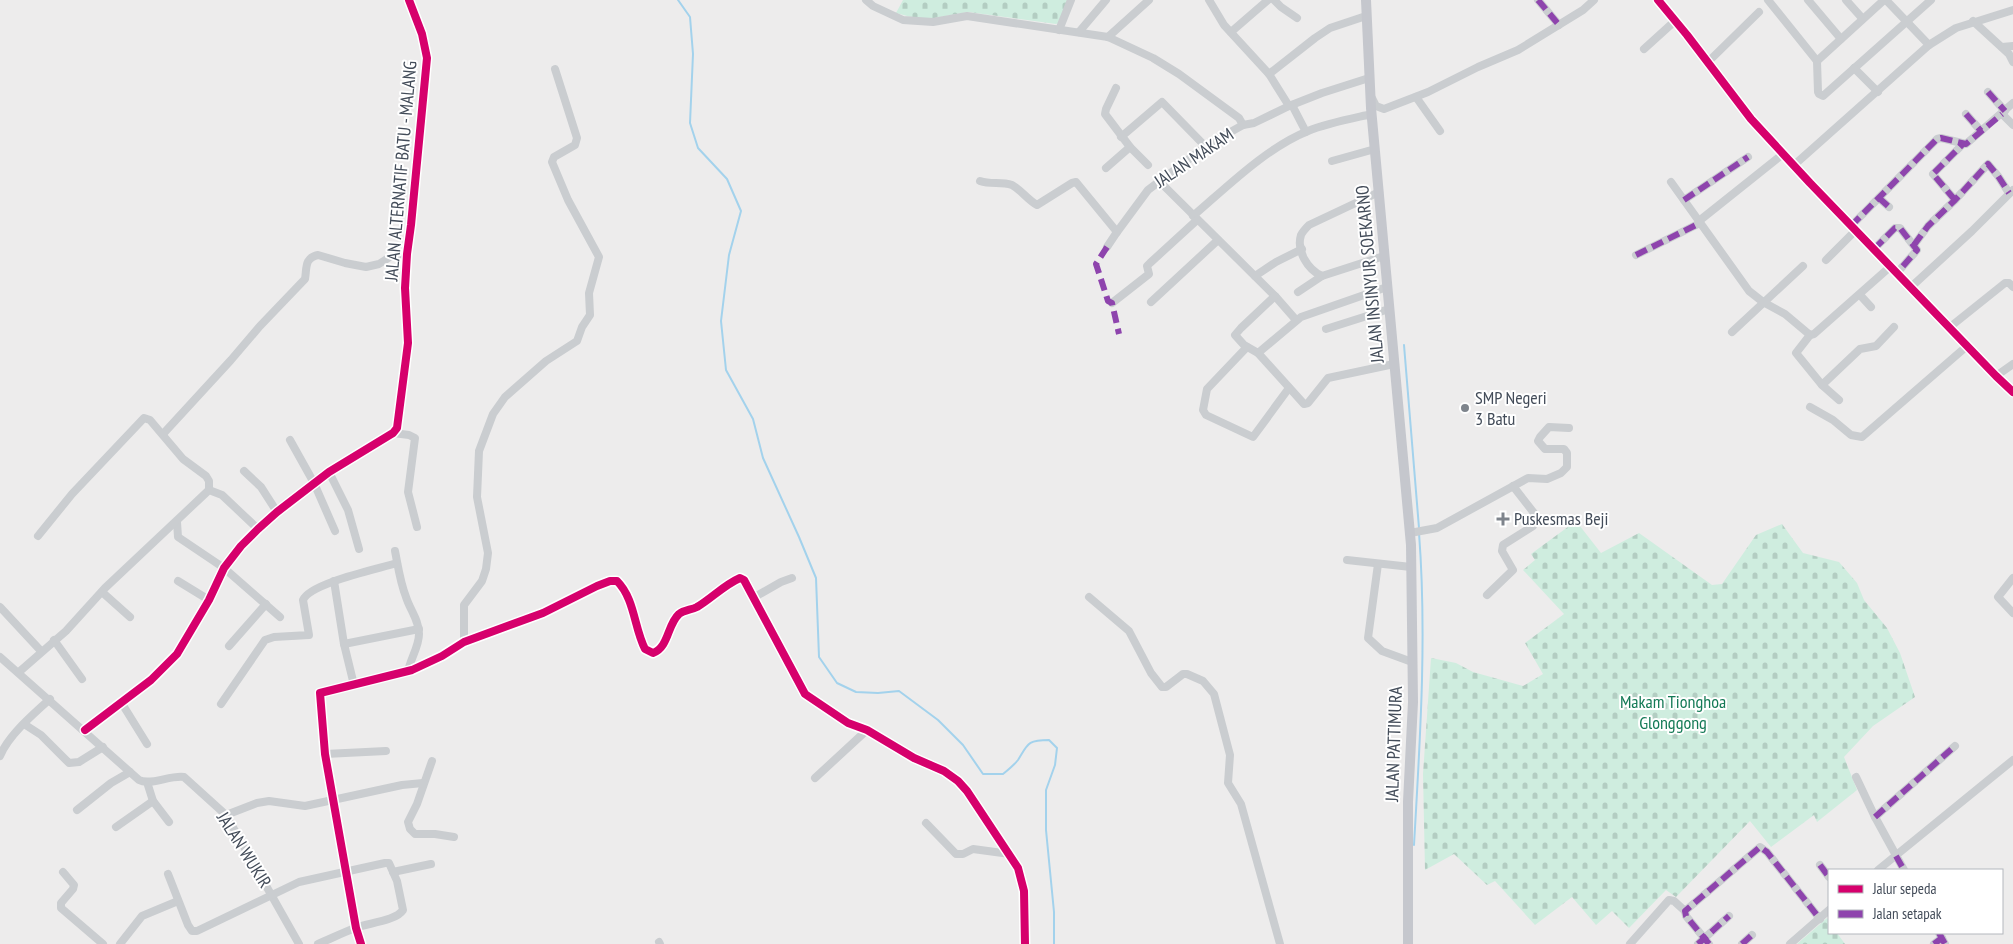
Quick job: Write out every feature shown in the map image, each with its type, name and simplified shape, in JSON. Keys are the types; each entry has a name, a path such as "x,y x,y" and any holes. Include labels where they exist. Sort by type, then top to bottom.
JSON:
{"main road":[{"name":"JALAN INSINYUR SOEKARNO","path":"1366,0 1370,96 1394,364 1416,532 1411,545"},
{"name":"JALAN PATTIMURA","path":"1408,944 1408,802 1413,702 1411,545"}],"street":[{"name":"JALAN ALTERNATIF BATU - MALANG","path":"393,433 398,428 399,422 408,343 407,254 426,58 422,34 409,0"},
{"path":"866,0 872,6 903,20 933,22 967,16 1108,37 1153,58 1179,74 1239,118 1243,125"},
{"path":"1059,30 1071,0"},
{"path":"1079,32 1106,0"},
{"path":"1108,37 1149,0"},
{"path":"1209,0 1219,18 1269,74 1291,105 1306,132"},
{"path":"1231,32 1268,0"},
{"path":"1274,0 1297,18"},
{"path":"1538,0 1559,25"},
{"path":"1370,96 1376,106 1384,109 1416,97 1518,50 1559,25 1594,0"},
{"path":"1658,0 1676,20 1742,107 1793,166 2013,392"},
{"path":"1768,0 1817,61 1818,92 1820,96 1823,96 1931,0"},
{"path":"1808,0 1841,39"},
{"path":"1846,0 1862,18"},
{"path":"1817,61 1862,18 1885,0 1929,45"},
{"path":"1793,166 1929,45 1956,28 1973,21 2013,10"},
{"path":"1708,62 1759,12"},
{"path":"1269,74 1330,28 1366,16"},
{"path":"1644,49 1676,20"},
{"path":"1973,21 2009,54 2013,62"},
{"path":"2002,48 2013,46"},
{"path":"1854,68 1878,92"},
{"path":"464,642 464,605 482,581 486,569 488,553 477,497 478,458 493,414 505,397 528,376 546,361 574,344 590,314 589,294 599,257 568,200 552,162 554,157 575,145 577,141 555,69"},
{"name":"JALAN MAKAM","path":"1107,247 1142,196 1206,146 1243,125 1254,123 1291,105 1370,78"},
{"path":"1116,88 1105,111 1121,137 1148,165"},
{"path":"1988,92 2013,125"},
{"path":"1416,97 1440,131"},
{"path":"1121,137 1162,102 1206,146"},
{"path":"1955,200 1933,174 1963,144 1969,142 2013,103"},
{"path":"1112,303 1149,274 1147,266 1195,218 1265,157 1306,132 1322,126 1372,114"},
{"path":"1966,114 1981,131"},
{"path":"1826,260 1879,198 1937,139 1941,138 1963,144"},
{"path":"1106,168 1130,147"},
{"path":"1332,160 1374,148"},
{"path":"1636,255 1699,222 1783,154"},
{"path":"1684,200 1748,157"},
{"path":"1911,287 2011,191 1988,164 1928,226 1914,245"},
{"path":"980,180 994,185 1002,183 1011,185 1037,205 1076,182 1117,232"},
{"path":"1159,181 1256,276 1296,320"},
{"path":"1671,182 1749,291 1763,302 1780,311 1810,335"},
{"path":"1322,276 1315,273 1309,266 1302,250 1302,234 1309,225 1378,192"},
{"path":"1879,198 1889,207"},
{"path":"1874,249 1896,227 1900,228 1917,250 1897,273"},
{"path":"1151,302 1218,240"},
{"path":"1256,276 1268,267 1302,250"},
{"path":"163,434 305,279 305,266 314,256 318,255 366,267 379,264 392,254 407,254"},
{"path":"1298,292 1322,276 1384,256"},
{"path":"1732,332 1803,266"},
{"path":"1838,400 1822,385 1796,353 1810,335 1814,334 1860,295 1891,266"},
{"path":"1950,327 2004,283 2009,282 2013,286"},
{"path":"1258,353 1296,320 1387,287"},
{"path":"1860,295 1872,307"},
{"path":"1275,296 1236,333 1236,337 1258,353 1303,403 1306,404 1328,378 1394,364"},
{"path":"1326,329 1389,308"},
{"path":"1822,385 1860,349 1876,346 1894,327"},
{"path":"1810,407 1833,420 1851,435 1862,437 1967,346"},
{"path":"1248,347 1207,389 1203,410 1206,415 1249,437 1253,437 1289,388"},
{"path":"1996,376 2013,364"},
{"path":"20,672 209,490 209,481 206,476 183,459 147,418 142,420 72,494 38,536"},
{"path":"1416,532 1429,531 1446,525 1528,478 1544,480 1564,471 1568,464 1566,451 1564,449 1545,449 1538,441 1549,427 1569,428"},
{"path":"85,730 151,680 177,654 209,600 224,568 241,546 258,529 329,472 393,433 409,435 415,438 408,492 417,527"},
{"path":"290,440 314,483 335,531"},
{"path":"244,470 260,487 277,512"},
{"path":"329,472 348,510 359,549"},
{"path":"1487,595 1513,570 1502,552 1503,546 1533,526 1536,520 1534,514 1513,486"},
{"path":"209,490 220,493 258,529"},
{"path":"177,522 180,539 224,568 280,617"},
{"path":"395,551 406,600 416,617 419,630 417,644 408,672"},
{"path":"1346,560 1411,567"},
{"path":"222,704 265,640 274,637 309,635 303,600 309,592 334,581 397,563"},
{"path":"1378,564 1368,638 1382,650 1412,662"},
{"path":"753,598 792,578"},
{"path":"2013,578 1998,597 2013,613"},
{"path":"361,944 356,928 325,754 319,694 408,672 442,656 464,642 543,613 576,595 615,580 623,588 635,617 642,644 648,652 653,653 664,644 670,628 680,613 699,606 722,588 738,579 744,580 805,694 848,723 866,730 914,758 944,771 958,781 967,791 1018,868 1024,890 1024,944"},
{"path":"178,581 209,600"},
{"path":"334,581 344,644 354,685"},
{"path":"102,592 130,617"},
{"path":"1089,597 1129,630 1151,673 1162,687 1166,687 1183,674 1187,674 1204,681 1214,694 1230,756 1228,783 1241,804 1280,944"},
{"path":"229,646 266,604"},
{"path":"0,607 41,651"},
{"path":"344,644 419,630"},
{"path":"54,640 82,679"},
{"path":"0,657 20,672 139,780 147,782 153,801 169,822"},
{"path":"0,756 4,748 24,724 50,699"},
{"path":"121,702 148,744"},
{"path":"96,721 95,734 100,744"},
{"path":"24,724 41,735 70,763 79,762 100,744"},
{"path":"815,778 866,730"},
{"path":"1875,817 1954,746"},
{"path":"325,754 386,751"},
{"path":"1879,869 2013,760"},
{"path":"432,761 417,804 408,822 410,829 415,834 435,834 454,837"},
{"path":"77,810 111,783 130,772"},
{"name":"JALAN WUKIR","path":"147,782 164,778 184,777 226,815 299,944"},
{"path":"1856,777 1903,869"},
{"path":"226,815 269,800 306,806 394,787 423,783"},
{"path":"116,828 153,801"},
{"path":"926,823 956,854 963,854 974,849 1010,854"},
{"path":"1685,911 1760,847 1768,852 1820,918"},
{"path":"168,874 188,925 192,931 197,932 271,895 310,879 346,873 387,862 393,872 403,910 402,913 356,928 318,944"},
{"path":"393,872 431,864"},
{"path":"1820,865 1828,875"},
{"path":"63,872 74,883 74,888 61,903 61,908 103,944"},
{"path":"1630,944 1669,900 1674,900 1685,911 1686,916 1707,941"},
{"path":"120,944 142,916 178,901"},
{"path":"1790,944 1828,911"},
{"path":"1698,944 1707,941 1729,916"},
{"path":"1742,944 1752,935"},
{"path":"1934,944 1942,938"}],"green space":[{"path":"903,0 1071,0 1059,23 1056,24 968,12 929,19 911,17 896,13"},
{"name":"Makam Tionghoa Glonggong","path":"1576,521 1601,553 1639,533 1712,585 1722,584 1756,535 1782,524 1803,553 1839,562 1857,583 1864,600 1887,628 1900,653 1915,697 1873,726 1844,757 1857,790 1817,822 1814,815 1771,847 1750,821 1676,897 1666,890 1629,928 1612,911 1596,925 1572,897 1535,925 1495,881 1487,885 1454,854 1425,870 1423,774 1431,658 1456,663 1473,672 1523,686 1543,674 1525,643 1564,614 1523,570 1535,560 1531,554"},
{"path":"1827,918 1828,934 1838,934 1845,944 1797,944"}],"waterway":[{"path":"678,0 690,17 693,54 690,123 698,148 727,179 741,211 729,255 721,321 726,370 753,419 763,458 816,578 819,657 837,683 856,692 878,693 899,691 938,720 963,745 983,774 1003,774 1016,762 1026,747 1032,742 1049,740 1057,748 1055,765 1046,790 1046,830 1054,912 1054,944"},
{"path":"1404,345 1419,528"},
{"path":"1414,845 1423,650 1419,533"}],"marked path":[{"path":"1538,0 1559,25"},
{"path":"1988,92 2005,111"},
{"path":"1966,114 1981,131"},
{"path":"1851,226 1937,139 1941,138 1966,144 2002,114"},
{"path":"1955,200 1933,174 1963,144"},
{"path":"1684,200 1748,157"},
{"path":"1914,245 1928,226 1988,164 2009,193"},
{"path":"1879,198 1889,207"},
{"path":"1636,255 1700,223"},
{"path":"1874,249 1895,228 1900,228 1917,250 1897,273"},
{"path":"1107,247 1096,264 1108,301 1112,303 1119,334"},
{"path":"1875,817 1955,746"},
{"path":"1709,944 1686,916 1685,911 1760,847 1767,852 1820,919"},
{"path":"1896,856 1903,869"},
{"path":"1820,865 1828,876"},
{"path":"1698,944 1729,916"},
{"path":"1940,934 1945,944"},
{"path":"1742,944 1752,935"},
{"path":"1934,944 1942,938"}],"cycle path":[{"path":"85,730 151,680 177,654 209,600 224,568 241,546 258,529 329,472 393,433 397,428 408,343 405,288 407,254 427,58 422,34 409,0"},
{"path":"1658,0 1751,119 1810,183 2013,392"},
{"path":"361,944 356,928 325,754 320,693 412,670 442,656 464,642 543,613 610,581 617,581 623,588 631,605 641,641 645,649 653,653 662,646 679,614 697,607 740,578 744,580 805,694 848,723 867,730 914,758 944,771 958,781 967,791 1018,868 1024,891 1025,944"}],"place":[{"name":"SMP Negeri 3 Batu","path":"1465,408"},
{"name":"Puskesmas Beji","path":"1503,519"}]}
